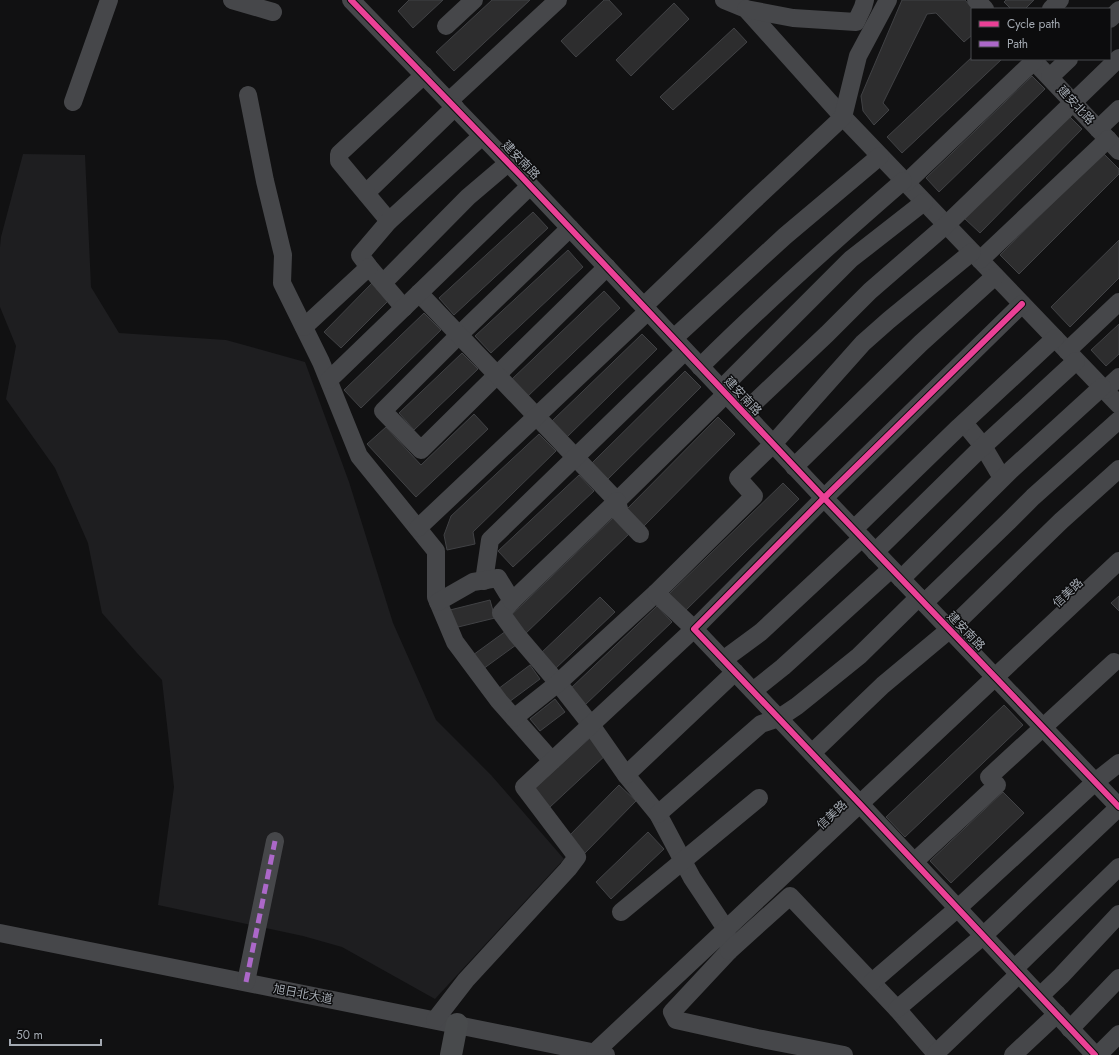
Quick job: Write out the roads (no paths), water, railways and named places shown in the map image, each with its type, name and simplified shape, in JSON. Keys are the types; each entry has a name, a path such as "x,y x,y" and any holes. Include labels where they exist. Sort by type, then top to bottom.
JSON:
{"main road":[{"path":"451,1055 457,1024"}],"street":[{"path":"73,102 109,0"},
{"path":"232,0 273,12"},
{"name":"建安南路","path":"351,0 452,104 794,467 1119,807"},
{"path":"446,26 474,0"},
{"path":"366,193 452,104 558,0"},
{"path":"724,0 746,9 793,18 856,22"},
{"path":"858,56 856,22 865,0"},
{"path":"418,528 536,417 750,204 842,117 858,56 888,0"},
{"path":"976,0 984,8"},
{"path":"1052,8 1060,0"},
{"path":"746,9 842,117 1119,405"},
{"path":"1111,18 1119,10"},
{"path":"743,412 827,334 870,291 946,225 1119,58"},
{"path":"700,367 745,322 829,245 905,182 1033,60"},
{"name":"建安北路","path":"1033,60 1108,140"},
{"path":"1050,77 1068,60"},
{"path":"389,221 338,162 339,154 424,76"},
{"path":"248,95 265,181 283,255 282,283 321,362 359,456 436,551 436,597 455,642 499,701 552,761"},
{"path":"514,718 558,683 656,593 754,496 738,478 773,444 862,343 889,320 976,256 1108,140 1119,109"},
{"path":"404,308 360,255 389,221 482,136"},
{"path":"484,580 490,540 575,458 680,345 785,236 880,156"},
{"path":"383,283 468,197 508,163"},
{"path":"329,380 530,186"},
{"path":"728,951 726,929 692,878 658,814 626,775 558,683 517,635 501,613 617,501 851,259 924,202"},
{"path":"570,228 383,411 420,450 607,267"},
{"path":"304,327 369,267"},
{"path":"794,467 921,343 995,276"},
{"path":"419,293 617,501 620,514 640,534"},
{"path":"626,775 761,632 858,534 964,423 1066,350 1119,302"},
{"path":"435,1020 466,980 568,869 577,857 524,787 694,629 824,498 1022,304"},
{"path":"875,552 983,446 1066,350"},
{"path":"752,691 896,574 1103,388 1119,377"},
{"path":"658,814 762,724 779,718 797,706 859,656 921,600 931,597 1033,497 1119,420"},
{"path":"964,423 983,446 1002,478"},
{"path":"812,753 883,685 950,630 1062,521 1119,469"},
{"name":"信美路","path":"601,1054 726,929 1119,561"},
{"path":"438,602 473,582 498,578 512,601"},
{"path":"656,593 694,629 779,718 1095,1055"},
{"path":"914,862 997,785 990,777 1114,662"},
{"path":"872,982 958,908 1095,782 1119,763"},
{"path":"621,912 759,798"},
{"path":"897,1009 984,936 1119,807"},
{"path":"246,982 275,841"},
{"path":"844,1055 676,1020 672,1012 728,951 790,896 872,982 937,1054 1119,867"},
{"path":"1040,996 1119,914"},
{"name":"旭日北大道","path":"0,933 601,1054"},
{"path":"1070,1029 1119,978"},
{"path":"1013,1055 1057,1014"},
{"path":"1098,1055 1119,1034"}]}
